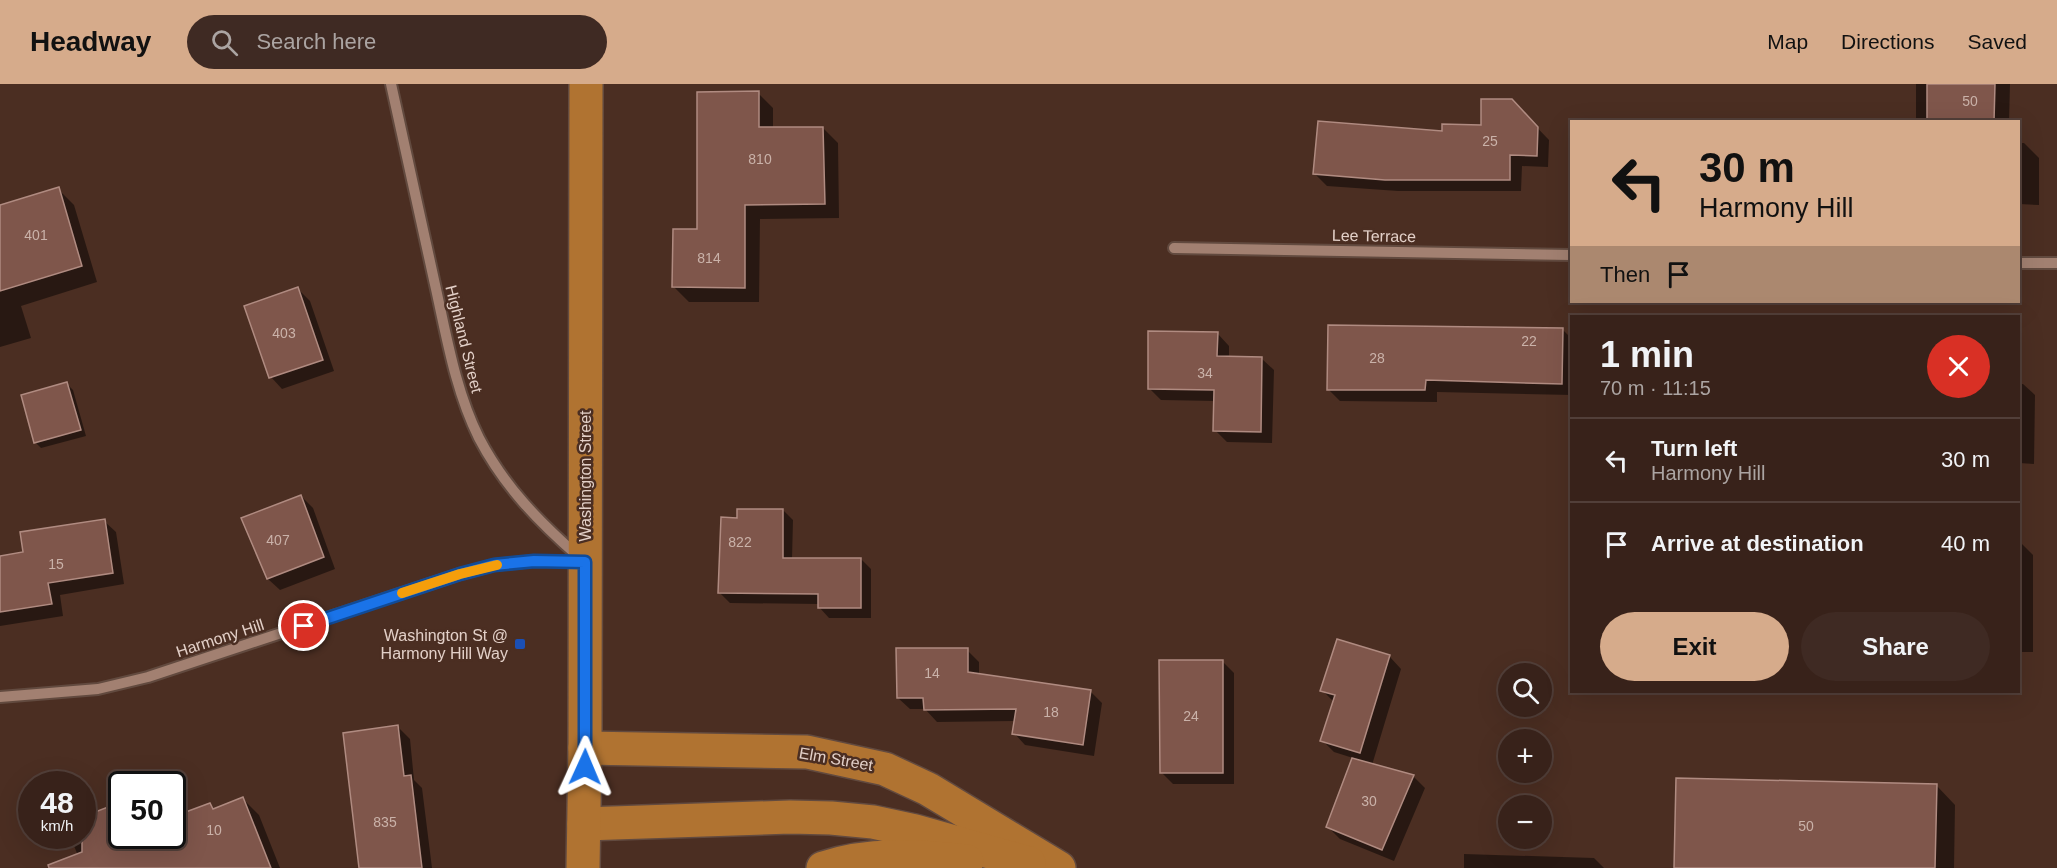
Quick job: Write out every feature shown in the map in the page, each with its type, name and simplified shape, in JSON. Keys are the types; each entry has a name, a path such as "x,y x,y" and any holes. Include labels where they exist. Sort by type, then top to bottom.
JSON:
{"main road":[{"name":"Washington Street","path":"583,868 586,84"},
{"name":"Elm Street","path":"585,748 807,752 885,769 928,789 1059,868"},
{"path":"584,824 790,817 873,822 915,831 1045,868"},
{"path":"823,868 869,857 918,856 1018,868"}],"street":[{"name":"Highland Street","path":"391,84 450,353 465,405 480,439 514,494 540,523 585,562"},
{"name":"Lee Terrace","path":"1174,248 1570,255"},
{"path":"2020,263 2057,263"},
{"name":"Harmony Hill","path":"0,697 98,689 148,678 460,574 494,565 534,561 585,562"}],"building":[{"path":"1927,84 1995,84 1994,120 1927,120"},
{"path":"759,91 759,127 823,127 825,204 745,205 745,288 672,287 673,229 697,229 697,92"},
{"path":"1481,99 1512,99 1538,127 1537,156 1510,155 1510,180 1385,180 1313,174 1318,121 1442,131 1442,124 1481,125"},
{"path":"59,187 82,266 0,291 0,205"},
{"path":"298,287 323,360 269,378 244,306"},
{"path":"1328,325 1563,328 1562,384 1426,380 1425,390 1327,390"},
{"path":"1148,331 1218,332 1217,356 1262,357 1261,432 1213,431 1214,390 1148,389"},
{"path":"67,382 81,430 34,443 21,395"},
{"path":"301,495 324,557 267,579 241,518"},
{"path":"737,509 783,509 783,558 861,558 861,608 818,608 818,594 718,593 721,517 737,518"},
{"path":"105,519 113,573 48,583 52,604 0,612 0,556 23,552 20,532"},
{"path":"1337,639 1390,655 1360,753 1320,741 1335,695 1320,691"},
{"path":"896,648 968,648 968,672 1091,690 1083,745 1012,734 1016,709 924,710 923,698 897,698"},
{"path":"1159,660 1223,660 1223,773 1160,773"},
{"path":"398,725 404,776 411,775 422,868 359,868 343,733"},
{"path":"1352,758 1414,775 1382,850 1326,827"},
{"path":"1676,778 1937,784 1935,868 1674,868"},
{"path":"243,797 271,868 49,868 48,865 82,852 82,849 96,849 96,812 108,807 108,849 186,849 186,812 210,803 213,809"}],"slow traffic":[{"path":"402,593 460,574 497,565"}],"place":[{"name":"Washington St @ Harmony Hill Way","path":"520,644"}],"route":[{"path":"304,626 460,574 494,565 534,561 585,562 585,767"}]}
